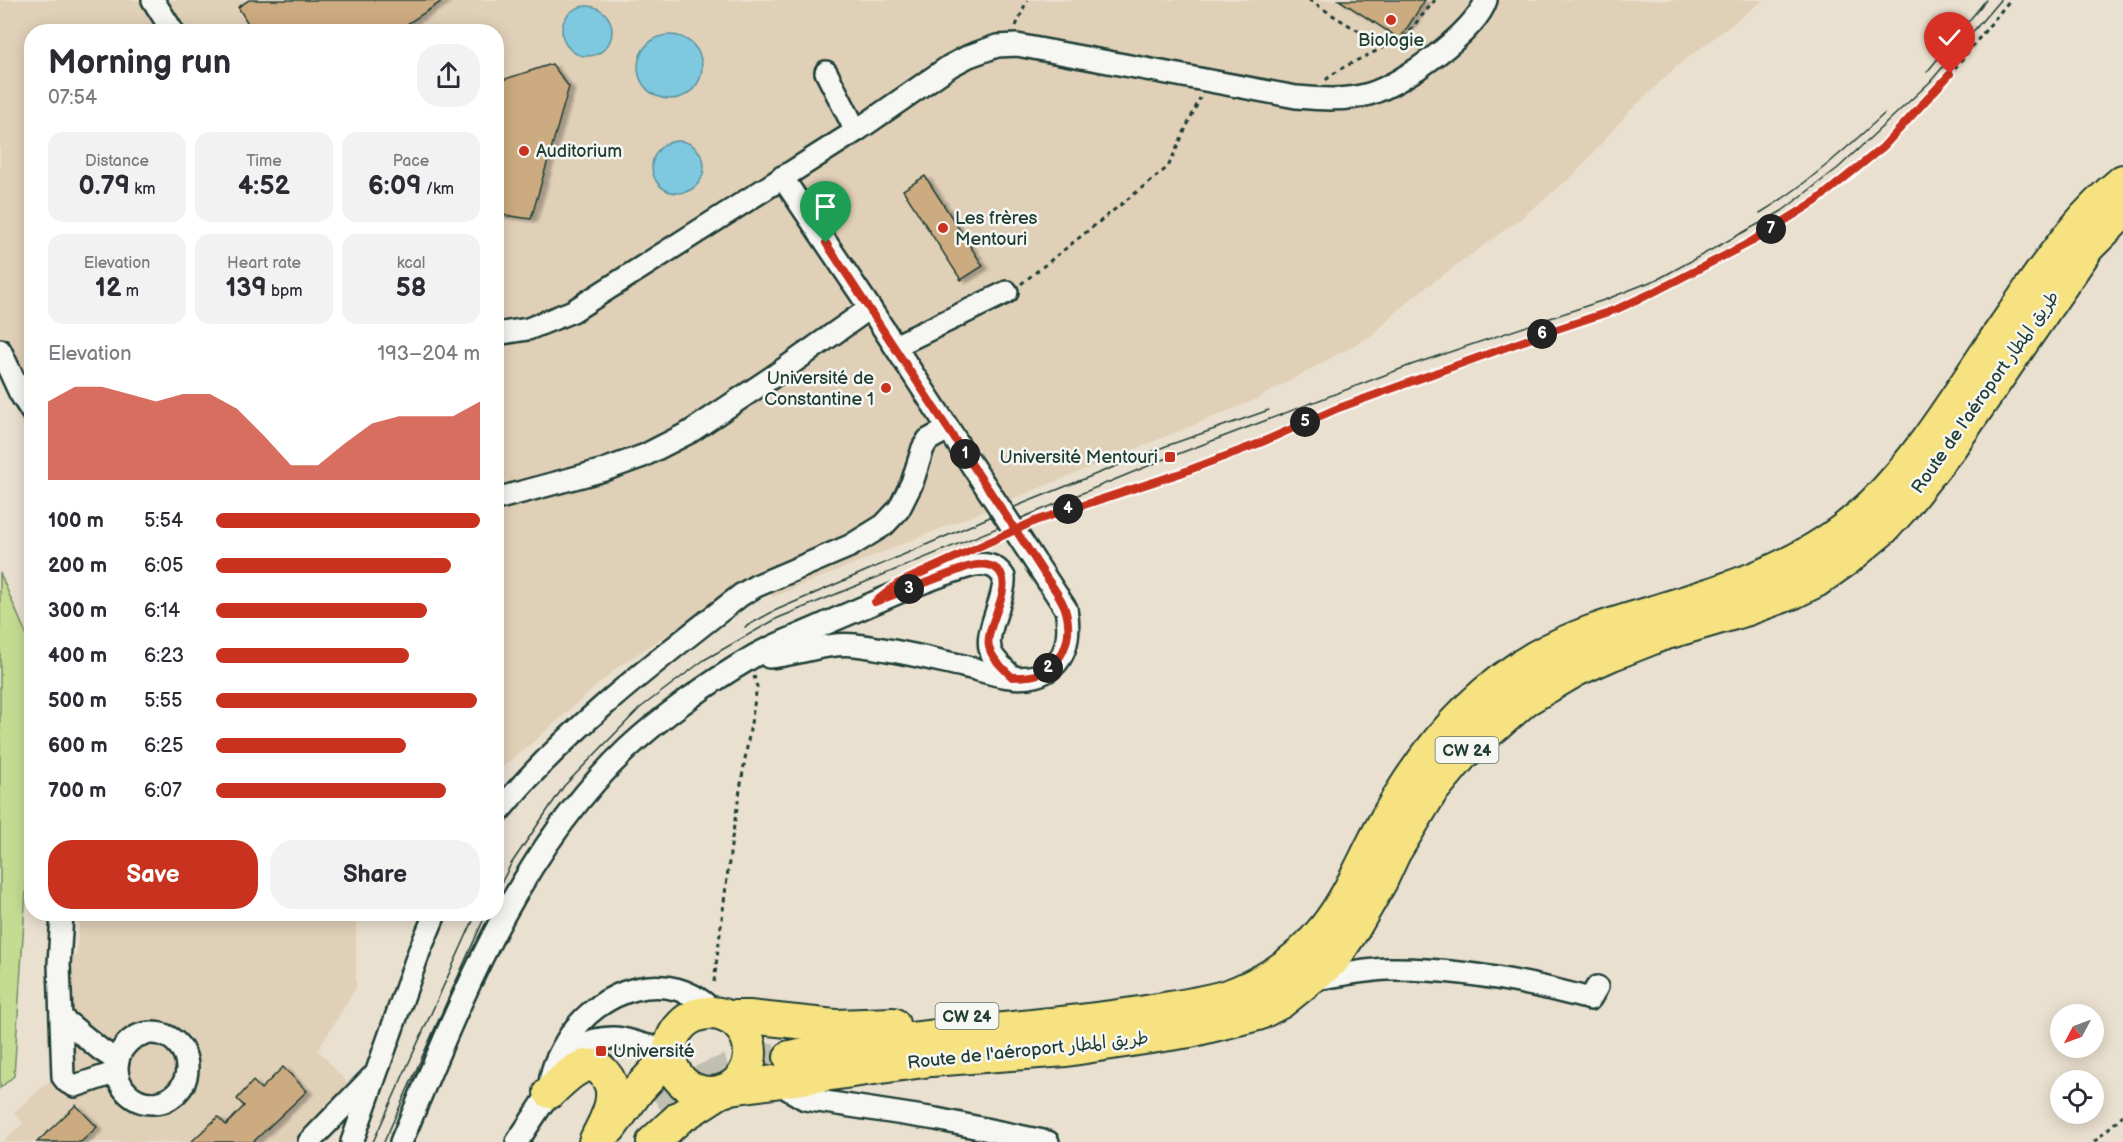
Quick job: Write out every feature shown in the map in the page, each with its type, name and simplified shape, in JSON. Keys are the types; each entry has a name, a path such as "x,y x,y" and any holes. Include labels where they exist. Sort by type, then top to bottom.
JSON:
{"highway":[{"name":"Route de l'aéroport طريق المطار","path":"653,1142 679,1118 725,1091 787,1069 974,1032 1118,1017 1208,1002 1233,994 1288,965 1324,929 1343,902 1379,831 1414,771 1438,740 1507,676 1537,656 1581,635 1717,592 1777,570 1807,556 1835,537 1870,507 1898,478 1931,436 2058,250 2091,210 2123,181"},
{"name":"Route de l'aéroport طريق المطار","path":"787,1069 1066,1050 1190,1030 1258,1014 1281,1002 1333,960 1354,928 1394,853 1431,792 1462,754 1525,700 1576,669 1612,654 1660,635 1794,592 1839,564 1883,529 1957,438 2088,247 2123,212"},
{"name":"CW 24","path":"721,1015 835,1026 887,1024 1136,999 1171,998 1208,1002"},
{"path":"703,1014 721,1015 738,1023 746,1033 751,1058 748,1070 741,1080 725,1091 704,1094 691,1089 680,1080 673,1068 670,1051 674,1035 691,1018 703,1014"},
{"path":"601,1142 638,1090 670,1051"},
{"path":"550,1092 573,1071 592,1065 593,1056"},
{"path":"593,1056 612,1086 609,1111 595,1142"},
{"path":"629,1142 659,1107"}],"street":[{"path":"504,333 528,329 573,311 856,131 950,66 969,56 1008,44 1309,98 1355,98 1372,93 1409,75 1466,29 1477,18 1486,0"},
{"path":"161,3 170,24"},
{"path":"826,72 856,131"},
{"path":"750,658 782,656 838,645 853,645 1012,677 1034,676 1058,660 1067,643 1069,625 1066,609 782,177"},
{"path":"895,346 1007,292"},
{"path":"504,497 604,470 644,456 690,432 870,308"},
{"path":"0,350 24,399"},
{"path":"504,806 584,723 640,675 741,595 756,586 850,546 884,525 899,509 912,483 923,448 928,440 952,435"},
{"path":"504,915 520,885 564,819 606,770 629,747 709,685 750,658 927,581 983,564 994,567 1004,577 1003,589 988,644 992,655 1012,677"},
{"path":"62,921 59,963 63,1077 75,1086 117,1066 62,1018"},
{"path":"352,1142 432,921"},
{"path":"400,1142 501,921"},
{"path":"1309,980 1387,969 1466,974 1562,991 1590,999 1597,987"},
{"path":"517,1142 550,1092 549,1081 556,1060 579,1023 593,1009 608,999 637,988 673,988 697,996 721,1015"},
{"path":"579,1023 593,1056 616,1038 670,1051"},
{"path":"787,1069 788,1089 805,1099 936,1119 1048,1142"},
{"path":"309,1142 378,1072"}],"path":[{"path":"1008,44 1027,0"},
{"path":"1309,0 1375,39 1389,44"},
{"path":"1309,98 1332,74 1401,40 1435,0"},
{"path":"1025,525 1181,473 1260,443 1336,409 1617,309 1749,243 1816,201 1883,147 1950,74 2010,0"},
{"path":"1007,292 1168,167 1208,80"},
{"path":"974,548 1005,534"},
{"path":"714,982 732,838 757,687 750,658"},
{"path":"2094,1142 2123,1115"}],"shaded area":[{"name":"Université de Constantine 1","path":"0,0 1764,0 1677,66 1626,115 1576,173 1520,219 1410,299 1373,335 1255,400 773,597 751,582 737,588 618,667 504,765 504,24 24,24 24,429 0,377"},
{"path":"79,921 356,921 356,988 318,1050 350,1086 325,1110 331,1117 320,1142 3,1142 23,1123 14,1112 53,1078 50,958 76,956"}],"green space":[{"path":"0,573 24,629 24,921 14,1076 0,1088"}],"water":[{"path":"587,6 605,13 612,31 605,49 587,56 569,49 562,31 569,13"},
{"path":"670,35 688,40 693,44 697,49 702,67 697,85 693,90 688,94 670,99 652,94 647,90 643,85 638,67 643,49 647,44 652,40"},
{"path":"678,141 688,143 696,149 702,157 704,167 702,177 696,185 688,191 678,193 668,191 660,185 654,177 652,167 654,157 660,149 668,143"}],"building":[{"path":"249,0 444,0 407,24 248,24 238,7"},
{"name":"Biologie","path":"1339,0 1425,0 1400,39"},
{"name":"Auditorium","path":"552,64 569,87 531,219 504,215 504,79"},
{"name":"Les frères Mentouri","path":"925,176 983,266 961,280 903,190"},
{"path":"283,1067 307,1091 253,1142 191,1142 218,1117 226,1125 244,1106 237,1099 253,1081 261,1089"},
{"path":"76,1105 97,1127 81,1142 37,1142"}],"tunnel":[{"path":"659,1107 690,1087 721,1073 771,1059 790,1057"}],"tram line":[{"path":"1927,72 1986,0"},
{"path":"504,878 564,786 640,708 704,660 778,618 1170,457 1411,365 1607,299 1660,278 1782,211 1838,168 1930,82 2000,0"},
{"path":"1760,213 1809,179 1884,114"},
{"path":"745,627 774,611 997,514 1166,446 1269,410"},
{"path":"373,1142 473,921"},
{"path":"384,1142 483,921"}],"place":[{"name":"Biologie","path":"1391,20"},
{"name":"Auditorium","path":"524,151"},
{"name":"Les frères Mentouri","path":"943,228"},
{"name":"Université de Constantine 1","path":"886,388"},
{"name":"Université Mentouri","path":"1170,457"},
{"name":"Université","path":"601,1051"}],"route":[{"path":"826,243 948,429 1005,514 1028,548 1066,609 1069,625 1067,643 1063,653 1050,667 1034,676 1012,677 992,655 988,644 1004,584 1004,577 994,567 983,564 967,567 875,602 897,584 974,548 1035,521 1181,473 1260,443 1336,409 1450,366 1617,309 1652,293 1749,243 1816,201 1883,147 1950,74"}]}
